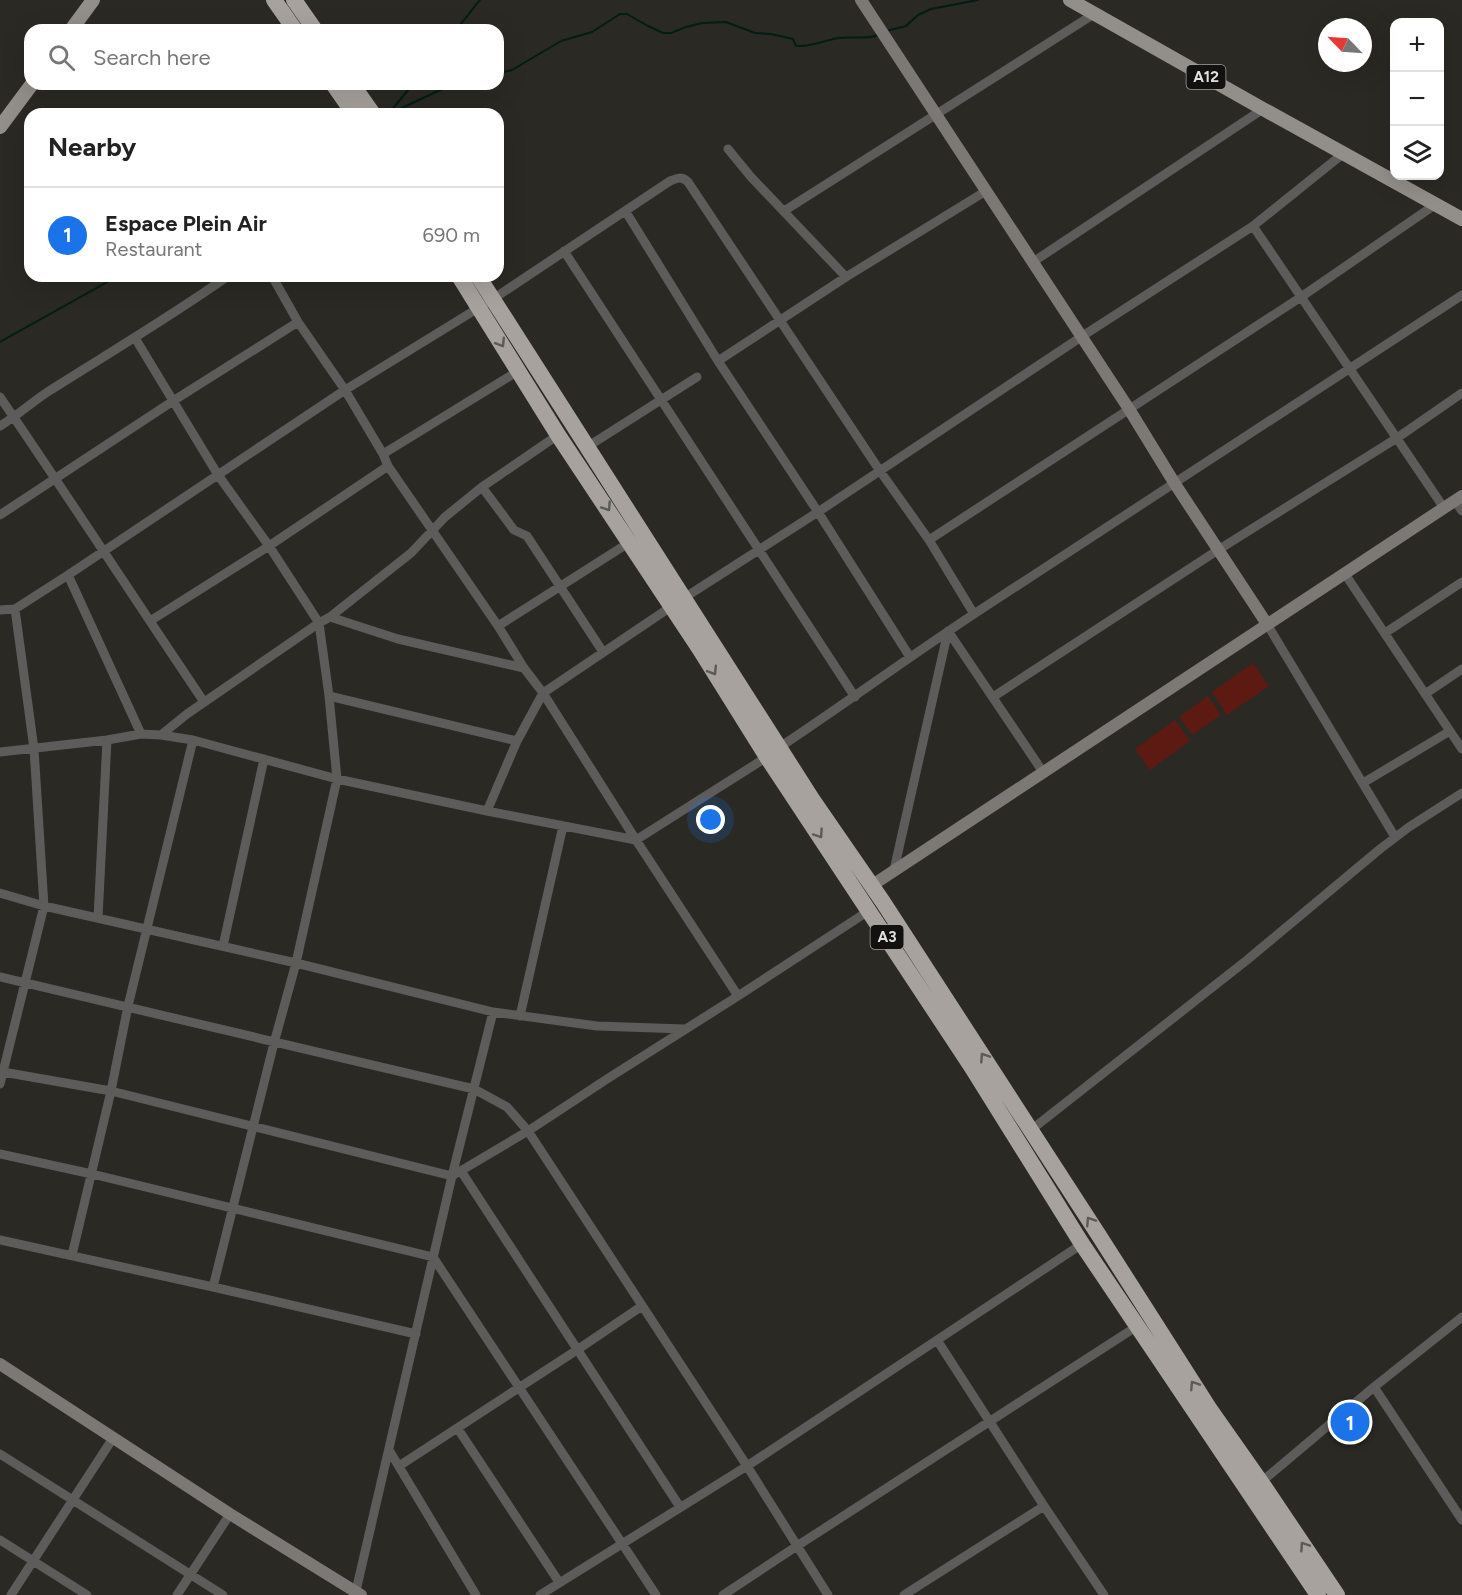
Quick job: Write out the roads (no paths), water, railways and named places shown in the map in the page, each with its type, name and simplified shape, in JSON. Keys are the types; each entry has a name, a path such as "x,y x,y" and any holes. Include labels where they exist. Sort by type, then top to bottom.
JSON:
{"highway":[{"path":"274,0 291,24"},
{"path":"294,0 311,24"},
{"path":"337,90 350,108"},
{"path":"356,90 369,108"},
{"name":"A3","path":"465,282 485,303 587,447 678,602 773,752 1031,1130 1144,1322"},
{"name":"A3","path":"480,282 485,303 518,370 558,435 630,542 678,602"},
{"name":"A3","path":"773,752 812,799 871,886 876,906 971,1066 1082,1244 1209,1408 1318,1595"},
{"name":"A3","path":"1255,1487 1337,1595"}],"main road":[{"name":"A12","path":"1070,0 1462,219"},
{"path":"75,24 89,2"},
{"path":"0,128 28,90"}],"street":[{"path":"861,0 1267,624 1395,837"},
{"path":"784,211 1094,15"},
{"path":"1033,262 1263,109"},
{"path":"728,149 743,169 846,277"},
{"path":"488,811 517,741 543,693 1081,337 1254,226 1344,153"},
{"path":"8,610 68,575 345,390 485,303 670,181 680,177 688,182 781,319 880,471 929,540 974,614"},
{"path":"718,361 846,277 986,191"},
{"path":"929,540 1301,297 1436,204"},
{"path":"626,212 718,361 910,657"},
{"path":"1254,226 1444,508"},
{"path":"564,251 855,697"},
{"path":"0,426 46,393 219,282"},
{"path":"275,282 298,322 345,390 388,466 543,693 738,996"},
{"path":"0,752 141,734 161,735 193,740 337,778 636,840 773,752 948,631 1462,295"},
{"path":"0,515 298,322"},
{"path":"135,338 218,475 269,546 319,623 337,778 296,963 213,1287"},
{"path":"383,454 518,370"},
{"path":"587,447 697,377"},
{"path":"993,698 1218,550 1397,438 1462,393"},
{"path":"0,398 204,702"},
{"path":"161,735 204,702 330,617 411,553 431,531 482,487 558,435"},
{"path":"150,621 269,546 388,466"},
{"path":"482,487 514,530 528,536 603,652"},
{"path":"871,886 1444,508 1460,503"},
{"path":"498,626 630,542"},
{"path":"1345,574 1462,749"},
{"path":"68,575 141,734"},
{"path":"1385,633 1462,582"},
{"path":"0,600 8,610 34,749 44,906 26,983 3,1059 0,1084"},
{"path":"330,617 399,639 524,668"},
{"path":"948,631 1043,772"},
{"path":"894,870 948,631"},
{"path":"1425,694 1462,669"},
{"path":"329,696 517,741"},
{"path":"1364,783 1450,731"},
{"path":"98,918 107,740"},
{"path":"72,1255 146,929 193,740"},
{"path":"223,946 264,759"},
{"path":"1031,1130 1247,960 1395,837 1462,793"},
{"path":"520,1016 563,826"},
{"path":"0,893 44,906 296,963 493,1012 597,1026 684,1029"},
{"path":"3,1072 111,1091 452,1176 528,1131 876,906"},
{"path":"0,977 474,1089 507,1107 528,1131 747,1466 828,1595"},
{"path":"0,1364 230,1514 358,1594 452,1176 493,1012"},
{"path":"0,1154 434,1257 656,1595"},
{"path":"461,1171 680,1508"},
{"path":"0,1240 416,1334"},
{"path":"540,1595 747,1466 1082,1244"},
{"path":"399,1466 642,1306"},
{"path":"1255,1487 1462,1317"},
{"path":"723,1595 1144,1322"},
{"path":"937,1340 988,1422 1104,1595"},
{"path":"1374,1387 1462,1520"},
{"path":"458,1429 559,1582"},
{"path":"11,1595 113,1438"},
{"path":"389,1450 476,1595"},
{"path":"0,1454 223,1595"},
{"path":"904,1595 1044,1506"},
{"path":"177,1595 230,1514"},
{"path":"0,1540 87,1595"}],"waterway":[{"path":"461,24 480,0"},
{"path":"886,31 906,26 918,15 931,9 978,0"},
{"path":"504,72 512,70 561,41 592,32 620,14 627,14 663,33 671,33 702,23 726,22 755,33 793,39 796,46 839,38 878,35"},
{"path":"393,108 408,90"},
{"path":"402,108 440,90"},
{"path":"0,342 107,282"}],"place":[{"name":"Espace Plein Air","path":"1350,1422"}]}
